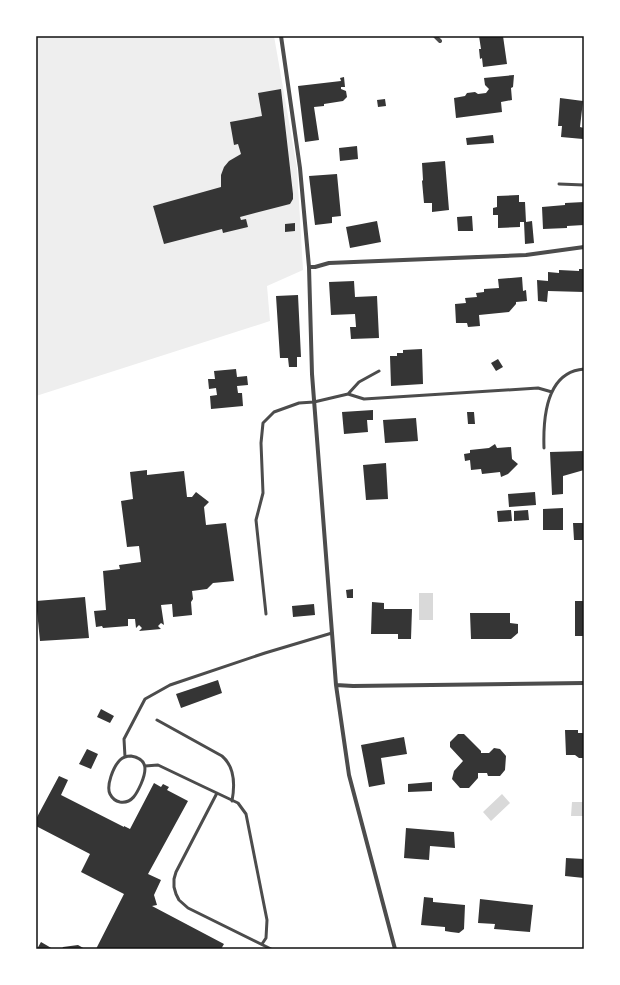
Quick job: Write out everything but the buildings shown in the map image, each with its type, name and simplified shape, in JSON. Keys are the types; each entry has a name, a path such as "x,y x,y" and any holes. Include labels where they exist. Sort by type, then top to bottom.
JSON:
{"street":[{"path":"281,36 300,168 309,267 314,402 336,685 349,775 395,949"},
{"path":"435,36 440,41"},
{"path":"309,267 315,267 329,262 526,255 584,246"},
{"path":"336,685 584,684"}],"lane":[{"path":"559,184 584,185"},
{"path":"544,448 545,420 552,392 561,378 569,373 584,369"},
{"path":"348,394 359,382 379,371"},
{"path":"266,614 256,520 263,493 261,442 263,424 274,412 299,403 314,402 348,394 364,399 538,388 552,392"},
{"path":"125,757 124,739 145,699 170,685 265,653 332,633"},
{"path":"157,720 227,760 232,770 234,780 232,801"},
{"path":"131,756 142,760 146,772 136,794 128,801 122,802 117,801 112,797 108,787 117,764 125,757 131,756"},
{"path":"145,766 158,765 216,794 238,803 246,814 267,920 266,938 262,944"},
{"path":"216,794 176,872 174,887 176,894 179,900 188,908 271,949"}],"shaded area":[{"path":"36,36 274,36 297,168 303,270 267,286 270,321 36,396"},
{"path":"419,593 433,593 433,620 419,620"},
{"path":"502,794 510,803 491,821 483,812"},
{"path":"572,802 584,802 584,816 571,816"}]}
